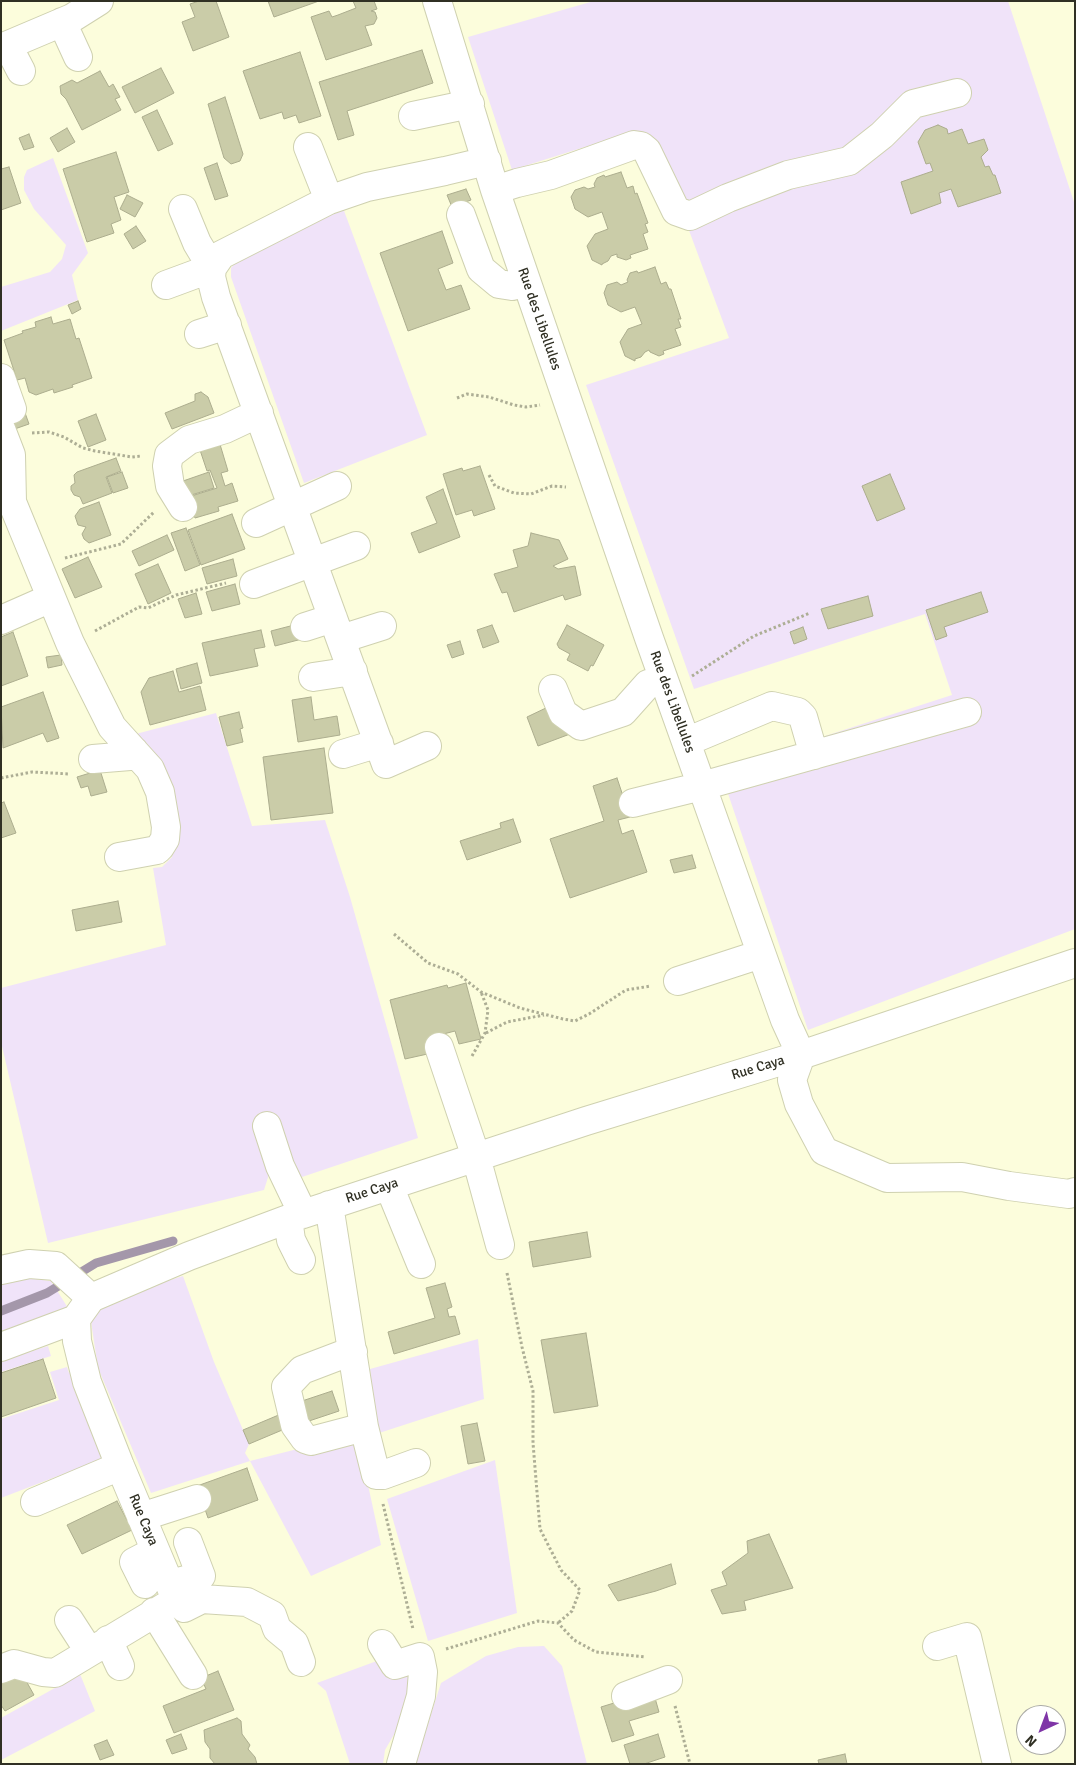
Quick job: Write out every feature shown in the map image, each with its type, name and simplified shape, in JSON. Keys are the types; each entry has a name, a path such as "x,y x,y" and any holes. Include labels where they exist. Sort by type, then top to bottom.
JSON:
{"street":[{"path":"21,71 5,47 62,22 99,1"},
{"name":"Rue des Libellules","path":"437,1 495,190 663,679 785,1020 801,1055"},
{"path":"62,22 78,57"},
{"path":"495,190 551,175 634,145 641,146 647,151 676,211 690,216 728,198 788,175 849,161 882,135 913,104 957,93"},
{"path":"414,116 470,104"},
{"path":"308,148 329,200"},
{"path":"427,746 386,764 211,277 212,268 221,255 329,200 367,187 487,161"},
{"path":"183,209 197,243 212,268"},
{"path":"461,215 481,269 499,284 512,286 526,280"},
{"path":"166,285 212,268"},
{"path":"199,334 227,325"},
{"path":"1,378 11,456 7,503 38,564 70,643 112,728 150,769 160,792 166,827 165,839 157,850 119,857"},
{"path":"179,500 170,486 167,466 170,455 189,440 226,429 259,413"},
{"path":"256,523 337,486"},
{"path":"254,584 356,546"},
{"path":"1,620 51,598"},
{"path":"305,627 382,626"},
{"path":"313,677 353,672"},
{"path":"553,689 563,713 581,726 623,712 648,684 663,679"},
{"path":"686,742 772,706 798,712 803,717 814,755"},
{"path":"633,803 702,786 967,712"},
{"path":"343,754 381,748"},
{"path":"93,759 130,756 134,751"},
{"path":"678,981 761,954"},
{"name":"Rue Caya","path":"193,1675 161,1594 155,1551 87,1382 77,1341 83,1309 189,1256 329,1205 586,1121 801,1055 1075,962"},
{"path":"439,1047 476,1157 500,1245"},
{"path":"801,1055 792,1080 800,1104 824,1151 887,1178 962,1177 1009,1186 1069,1194 1075,1192"},
{"path":"267,1126 295,1217 291,1240 301,1260"},
{"path":"389,1186 421,1264"},
{"path":"329,1205 364,1427 376,1476 416,1463"},
{"path":"1,1270 29,1264 56,1266 83,1309 1,1347"},
{"path":"352,1352 302,1370 286,1387 295,1426 305,1439 311,1442 364,1427"},
{"path":"35,1502 120,1466"},
{"path":"141,1517 196,1499"},
{"path":"1,1668 14,1664 43,1672 55,1673 91,1650 161,1594 201,1576 188,1542"},
{"path":"161,1594 184,1608 202,1599 247,1602 272,1615 277,1628 294,1643 301,1662"},
{"path":"69,1620 91,1650 120,1666"},
{"path":"937,1646 967,1637 997,1764"},
{"path":"382,1644 395,1665 420,1657 423,1672 421,1696 401,1764"},
{"path":"626,1696 668,1680"}],"path":[{"path":"457,398 467,394 478,395 526,407 553,404 567,399"},
{"path":"6,426 21,435 49,432 64,437 83,448 95,451 132,457 170,455"},
{"path":"489,475 495,486 524,494 538,492 559,485 572,488 580,487 595,480"},
{"path":"38,564 121,544 179,500"},
{"path":"70,643 139,608 148,608 176,595 240,580 254,584"},
{"path":"663,679 690,677 754,636 810,613"},
{"path":"1,778 32,772 68,775 93,759"},
{"path":"394,934 428,963 458,974 481,992 520,1008 575,1021 626,990 678,981"},
{"path":"450,1081 477,1050 485,1033 488,1010 481,992"},
{"path":"485,1033 507,1022 547,1015"},
{"path":"376,1476 420,1657 538,1622 558,1623 572,1611 580,1590 561,1570 540,1529 533,1443 533,1391 500,1245"},
{"path":"558,1623 574,1640 596,1652 648,1657 666,1672 690,1764"}],"shaded area":[{"path":"594,1 1008,1 1075,205 1075,929 808,1030 720,770 952,695 925,614 694,689 586,385 729,338 658,147 629,133 512,170 468,37"},
{"path":"53,158 88,253 72,275 78,300 1,331 1,287 50,272 62,259 66,245 34,209 24,190 24,177 27,170"},
{"path":"343,208 427,435 304,483 231,277 231,268 237,261"},
{"path":"216,713 252,826 325,820 350,897 418,1138 302,1177 290,1164 271,1168 264,1190 48,1243 1,1042 1,988 166,945 153,868 162,867 172,857 175,841 128,736"},
{"path":"9,1276 51,1281 68,1308 1,1339 1,1279"},
{"path":"183,1276 214,1362 249,1444 245,1453 250,1461 151,1493 98,1368 90,1315 132,1292"},
{"path":"478,1339 484,1399 376,1434 370,1369"},
{"path":"48,1346 51,1356 1,1372 1,1361"},
{"path":"67,1367 69,1373 72,1372 102,1459 1,1498 1,1419 59,1400 50,1372"},
{"path":"357,1434 381,1545 311,1576 250,1461"},
{"path":"495,1460 517,1613 428,1641 387,1499"},
{"path":"544,1646 562,1666 587,1764 415,1764 441,1683 486,1656 518,1647"},
{"path":"404,1651 415,1671 410,1707 385,1750 383,1764 350,1764 326,1691 317,1683"},
{"path":"80,1674 95,1711 1,1760 1,1718"}],"building":[{"path":"199,1 216,1 229,37 193,51 182,22 195,17 190,4"},
{"path":"268,1 319,1 274,17"},
{"path":"353,1 374,1 377,9 371,11 375,12 377,18 374,24 365,26 372,45 326,60 311,17 329,11 332,17 338,15 356,8"},
{"path":"422,50 433,83 347,111 354,135 338,140 319,82"},
{"path":"300,52 321,116 299,123 296,115 284,119 282,112 260,119 243,71"},
{"path":"161,68 174,93 135,113 122,87"},
{"path":"100,71 109,87 113,84 120,97 115,99 121,110 82,130 66,99 61,94 60,86 72,80 77,83"},
{"path":"225,97 243,154 240,161 231,164 224,158 208,104"},
{"path":"157,110 173,144 158,151 142,117"},
{"path":"938,125 947,129 948,134 962,129 968,144 984,139 988,150 981,157 985,167 989,166 993,175 995,175 1001,193 958,207 951,189 939,193 941,203 911,214 901,182 933,171 930,163 926,164 918,142 925,130"},
{"path":"67,128 75,142 58,152 50,138"},
{"path":"29,134 34,147 24,150 19,138"},
{"path":"116,152 129,192 114,197 121,220 111,224 114,233 87,242 63,169"},
{"path":"217,163 228,196 215,200 204,168"},
{"path":"9,167 21,203 1,210 1,169"},
{"path":"621,172 627,188 633,186 635,194 637,193 648,223 645,224 648,232 643,234 648,249 630,255 631,258 626,260 617,257 617,254 611,256 602,265 592,260 587,246 595,234 608,229 602,212 588,217 575,209 571,197 575,190 584,187 588,189 595,187 594,184 597,178"},
{"path":"466,189 471,200 452,207 447,195"},
{"path":"127,195 143,203 135,217 120,209"},
{"path":"136,226 146,241 133,249 124,234"},
{"path":"442,231 453,263 438,269 446,290 461,285 470,309 408,331 380,253"},
{"path":"655,267 661,284 666,282 669,289 671,289 681,319 678,319 681,327 675,329 681,345 663,351 664,354 659,356 649,350 641,357 635,359 635,361 625,356 620,342 628,329 642,324 635,307 621,312 608,305 604,293 607,285 617,282 621,285 628,282 630,273 637,271 638,273"},
{"path":"78,301 81,309 72,314 68,305"},
{"path":"51,317 53,324 70,319 76,339 79,338 92,378 54,393 53,389 36,395 29,392 25,378 17,380 4,340 23,333 22,331 36,327 35,322"},
{"path":"201,392 208,397 214,413 172,429 165,413 195,401 195,394"},
{"path":"24,410 29,424 6,432 1,418"},
{"path":"96,414 106,440 88,447 78,421"},
{"path":"219,441 228,471 221,473 225,486 232,483 238,501 218,507 219,511 195,518 188,497 217,488 210,470 207,471 199,447"},
{"path":"116,458 121,471 106,477 112,493 83,504 80,497 74,495 71,490 71,486 75,483 74,475 77,472"},
{"path":"480,466 495,509 474,516 472,510 456,515 443,474 462,468 463,471"},
{"path":"122,472 128,488 113,493 107,477"},
{"path":"209,472 214,488 188,496 183,481"},
{"path":"890,474 905,509 877,521 862,486"},
{"path":"443,489 460,537 419,553 411,533 437,523 426,497"},
{"path":"99,502 111,535 89,543 82,534 86,527 78,525 75,516 80,509"},
{"path":"232,514 245,549 201,565 188,530"},
{"path":"186,528 200,565 185,571 171,533"},
{"path":"531,533 559,540 568,559 553,566 558,569 575,566 581,595 565,600 563,595 514,612 507,592 502,593 494,574 518,567 513,550 528,546"},
{"path":"167,535 174,550 139,566 132,551"},
{"path":"88,557 102,587 75,598 62,569"},
{"path":"233,559 237,576 207,584 202,568"},
{"path":"158,564 171,593 148,604 135,574"},
{"path":"235,584 240,604 212,611 206,592"},
{"path":"981,592 988,612 944,627 947,636 936,640 926,610"},
{"path":"196,593 202,614 185,618 178,599"},
{"path":"868,596 873,616 828,629 821,609"},
{"path":"298,624 302,639 275,646 271,631"},
{"path":"492,625 499,642 483,648 477,630"},
{"path":"567,625 604,645 593,666 591,665 588,671 567,660 570,654 559,648 557,644"},
{"path":"803,627 807,639 794,644 790,632"},
{"path":"261,630 265,647 254,649 258,666 210,676 202,643"},
{"path":"13,632 28,676 1,686 1,637"},
{"path":"460,641 464,654 452,658 447,645"},
{"path":"61,655 62,665 48,668 46,657"},
{"path":"197,663 202,683 181,689 176,669"},
{"path":"173,671 179,692 200,686 206,710 150,725 141,692 149,678"},
{"path":"43,692 59,738 47,742 43,733 3,748 1,707"},
{"path":"311,697 314,720 337,716 340,735 298,742 292,700"},
{"path":"548,707 570,734 538,746 527,717"},
{"path":"239,712 243,728 240,729 243,742 227,746 219,717"},
{"path":"324,748 333,813 271,820 263,757"},
{"path":"100,770 107,792 91,796 88,786 81,788 77,777"},
{"path":"617,778 630,817 618,820 622,834 633,830 647,872 570,898 550,839 604,821 593,786"},
{"path":"4,802 16,833 1,838 1,803"},
{"path":"513,819 521,842 467,860 460,841 501,828 500,823"},
{"path":"692,855 696,868 674,873 670,860"},
{"path":"118,901 122,922 76,931 72,910"},
{"path":"466,983 481,1039 459,1044 455,1031 428,1038 432,1053 405,1059 390,1000 447,985 448,988"},
{"path":"587,1232 591,1257 533,1267 529,1242"},
{"path":"445,1283 452,1307 447,1309 449,1317 455,1316 460,1334 394,1354 388,1332 435,1318 426,1288"},
{"path":"586,1333 598,1406 554,1413 541,1340"},
{"path":"43,1359 56,1398 1,1417 1,1373"},
{"path":"332,1391 339,1411 306,1422 299,1402"},
{"path":"281,1414 287,1428 249,1444 243,1430"},
{"path":"477,1423 485,1461 468,1464 461,1426"},
{"path":"247,1468 258,1500 208,1518 197,1486"},
{"path":"117,1501 132,1530 82,1554 67,1525"},
{"path":"769,1534 793,1588 744,1601 746,1610 722,1614 711,1590 727,1585 722,1572 748,1553 747,1541"},
{"path":"671,1564 676,1584 656,1591 618,1601 608,1585"},
{"path":"20,1670 34,1695 5,1711 1,1705 1,1680"},
{"path":"218,1671 234,1710 174,1733 163,1706 206,1689 201,1678"},
{"path":"653,1691 659,1712 629,1721 634,1735 612,1742 601,1707"},
{"path":"237,1718 241,1721 242,1734 250,1745 248,1749 255,1757 257,1764 215,1764 210,1758 210,1749 205,1742 204,1730"},
{"path":"181,1734 187,1749 172,1754 166,1740"},
{"path":"658,1734 665,1757 644,1764 630,1764 624,1745"},
{"path":"107,1740 114,1755 100,1760 94,1745"},
{"path":"845,1754 847,1764 819,1764 818,1760"}],"waterway":[{"path":"1,1311 47,1293 96,1263 173,1241"}]}
